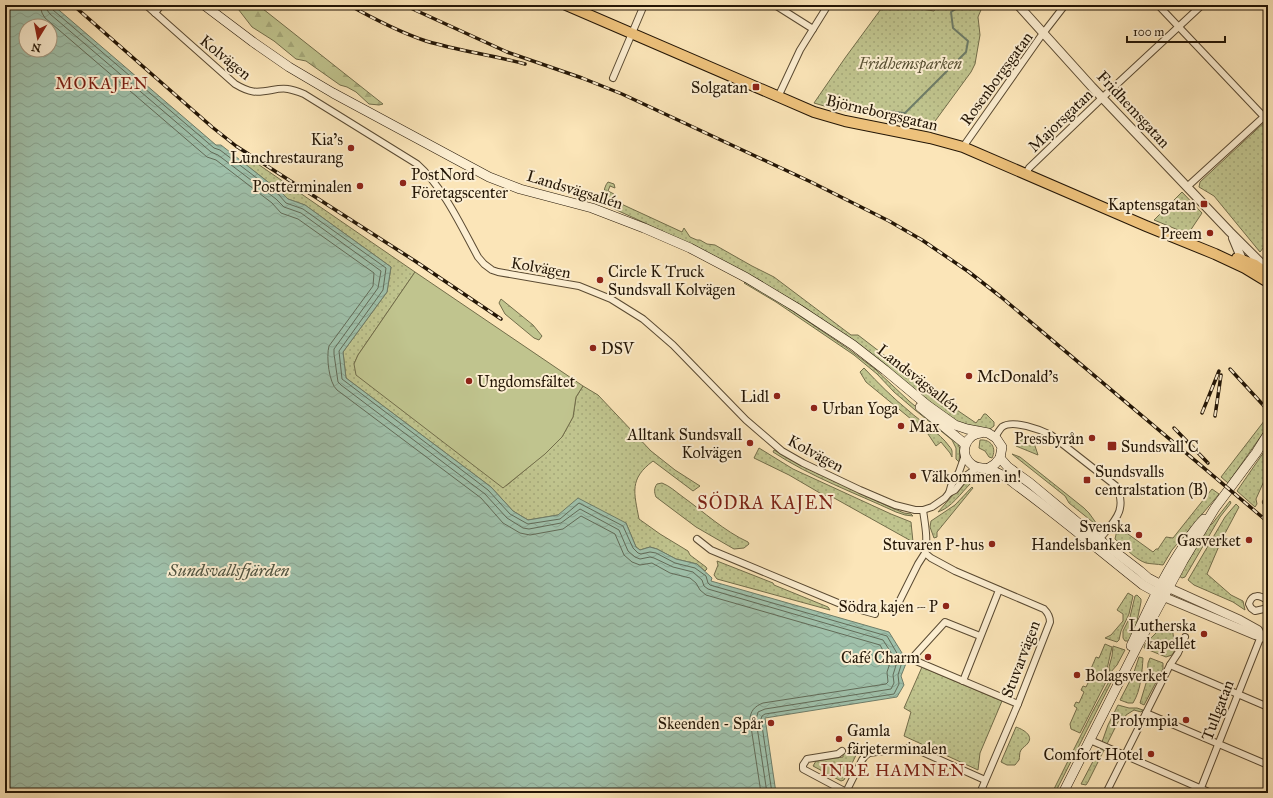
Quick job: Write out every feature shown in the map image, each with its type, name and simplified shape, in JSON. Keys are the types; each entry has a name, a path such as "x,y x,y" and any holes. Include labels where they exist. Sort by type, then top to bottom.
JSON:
{"highway":[{"name":"Björneborgsgatan","path":"566,5 814,112 845,121 930,138 962,147 1146,226 1193,245 1216,250 1247,264"},
{"path":"1247,264 1268,274"},
{"path":"1247,264 1268,282"}],"main road":[{"name":"Landsvägsallén","path":"204,5 289,67 332,93 489,177 520,188 598,210 644,228 690,248 747,278 853,345 926,406 955,425 992,435"},
{"name":"Landsvägsallén","path":"837,335 927,414 965,444"},
{"path":"987,469 995,464 1000,458 1002,447 992,435 975,434 965,444 965,455 968,461 977,468 987,469 1014,483 1097,543"},
{"path":"1057,793 1129,651 1162,591 1215,508 1256,453 1268,434"},
{"path":"1000,458 1008,467 1030,483 1143,585 1162,591"},
{"path":"1063,793 1135,650 1162,591"}],"street":[{"name":"Kolvägen","path":"146,5 235,84 251,92 281,88 304,94 417,164 433,181 478,257 492,270 506,274 578,286 611,298 656,329 746,420 782,451 803,463 875,497 900,506 923,510"},
{"path":"155,13 161,5"},
{"path":"613,78 644,5"},
{"path":"775,5 813,29"},
{"path":"778,97 794,62 828,5"},
{"name":"Fridhemsgatan","path":"1018,5 1102,98 1268,270"},
{"name":"Rosenborgsgatan","path":"962,147 1065,5"},
{"path":"1158,5 1266,117 1188,186"},
{"name":"Majorsgatan","path":"1026,174 1029,168 1202,5"},
{"name":"Fridhemsgatan","path":"1230,232 1247,264"},
{"path":"992,435 1002,427 1011,424 1037,429 1051,435 1116,486 1119,492 1121,504 1119,512 1114,522 1097,543"},
{"path":"949,493 965,455"},
{"path":"899,602 925,553 927,541 923,510 940,502 949,493 955,490 967,475 977,468"},
{"path":"697,539 711,550 843,605 875,614"},
{"name":"Stuvarvägen","path":"925,553 931,558 955,571 1044,609 1050,617 1050,622 1018,704 980,793"},
{"path":"962,681 999,590"},
{"path":"1162,591 1240,620 1258,630 1264,637"},
{"path":"1268,601 1259,596 1253,596 1249,604 1255,611 1268,608"},
{"path":"980,636 945,622 915,655 916,661 1018,704"},
{"path":"1106,793 1185,637"},
{"name":"Tullgatan","path":"1200,791 1238,694 1264,637"},
{"path":"1170,665 1268,707"},
{"path":"1146,713 1268,765"},
{"path":"1090,740 1200,791 1211,793"},
{"path":"842,751 838,754 807,759 803,765 803,769 847,792 862,760 869,753 909,748 920,751 985,780"}],"green space":[{"path":"235,5 258,5 383,104 369,104 356,92 340,85 306,61 296,59 274,41 252,27"},
{"name":"Fridhemsparken","path":"897,5 934,11 937,5 983,5 978,17 980,35 975,64 971,72 930,128 831,108 814,103 881,9"},
{"path":"1268,119 1268,242 1260,252 1214,196 1199,187 1200,182"},
{"path":"249,158 415,272 358,355 354,364 506,486 562,437 573,417 576,397 583,386 598,395 651,451 675,470 700,486 693,491 653,461 640,474 635,487 635,494 639,519 688,551 690,555 707,569 705,571 697,564 676,559 650,547 640,550 636,547 626,523 558,515 528,520 513,511 491,487 346,378 343,352 387,292 391,267 305,205 288,199 245,164"},
{"path":"608,182 614,184 615,188 610,186 608,191 614,194 617,202 682,232 684,228 690,237 707,244 715,245 774,277 851,335 858,335 940,398 949,403 957,404 954,408 976,423 984,414 986,414 994,422 994,426 990,429 986,429 956,422 806,308 740,270 610,207 606,202 604,195"},
{"path":"1182,192 1202,213 1188,234 1154,220"},
{"name":"Ungdomsfältet","path":"415,272 583,386 576,397 573,417 562,437 545,454 503,488 356,375 354,364 358,355"},
{"path":"745,282 778,301 875,369 909,401 957,441 960,449 959,462 956,459 956,448 952,440 894,392 877,374 854,355 776,302 744,283"},
{"path":"501,299 533,325 542,336 539,340 534,338 505,314 499,303"},
{"path":"864,368 897,401 945,441 952,451 952,457 941,442 936,446 928,434 866,382 860,372"},
{"path":"1268,416 1268,426 1228,483 1221,477"},
{"path":"1032,437 1038,455 1016,446 1022,439"},
{"path":"980,440 987,441 992,445 994,451 992,458 989,457 985,451 979,448"},
{"path":"1268,446 1268,472 1256,499 1257,504 1255,507 1237,491"},
{"path":"759,448 793,469 911,522 913,542 827,494 825,496 789,475 754,458"},
{"path":"774,450 806,468 890,507 913,516 896,512 818,477 773,452"},
{"path":"1012,454 1020,457 1084,508 1099,527 1069,503 1065,496"},
{"path":"968,478 971,483 952,504 938,512"},
{"path":"662,483 673,489 722,527 749,544 744,548 734,549 696,527 656,497 655,487 657,484"},
{"path":"972,487 973,488 937,532 937,537 934,538 930,527 931,521 955,505"},
{"path":"1212,489 1219,494 1172,550 1163,565 1142,561 1115,539 1117,530 1121,529 1153,552 1158,549 1166,537 1173,538"},
{"path":"1230,501 1231,503 1220,517 1185,577 1182,578 1179,576 1209,525 1212,524"},
{"path":"1236,504 1239,507 1222,539 1207,574 1231,595 1243,601 1245,610 1233,602 1194,585 1188,580 1225,517"},
{"path":"717,561 773,583 774,585 828,607 830,610 717,579 714,575 718,565"},
{"path":"1128,593 1133,596 1129,614 1121,631 1119,640 1117,642 1105,638 1111,635 1123,621 1123,614 1117,610"},
{"path":"1137,595 1141,599 1141,602 1136,626 1129,641 1125,641 1123,638 1123,631 1130,617 1135,596"},
{"path":"1167,622 1172,625 1175,650 1172,655 1166,657 1144,648 1145,644"},
{"path":"1105,644 1112,647 1107,669 1109,676 1080,733 1071,729 1070,724 1077,708 1074,706 1076,702 1079,703 1084,692 1081,690 1083,686 1086,687 1093,673 1090,671 1096,657 1099,658"},
{"path":"1113,646 1125,650 1117,665 1110,673 1109,667"},
{"path":"1139,657 1143,658 1142,675 1136,698 1133,703 1128,703 1120,700 1133,675"},
{"path":"1150,658 1163,663 1163,669 1144,705 1140,703 1147,680 1148,663"},
{"path":"922,667 1002,701 980,753 978,770 904,736 911,712 904,708"},
{"path":"1117,671 1055,793 1052,793 1093,711 1112,676"},
{"path":"1118,705 1143,710 1141,712 1134,710 1126,715 1125,718 1121,716 1107,744 1102,742 1108,725"},
{"path":"1016,727 1021,729 1030,737 1027,744 1021,750 1019,760 1015,765 1007,765 1001,762"},
{"path":"1100,748 1104,750 1088,782 1086,785 1081,784"},
{"path":"858,751 844,780 841,781 813,766 816,761 843,757 843,753"}],"water":[{"name":"Sundsvallsfjärden","path":"5,5 53,5 216,145 221,145 288,199 305,205 391,267 387,292 343,352 346,378 491,487 513,511 528,520 558,515 578,498 626,523 636,547 640,550 650,547 676,559 697,564 712,578 711,581 889,632 907,661 901,676 904,685 897,697 765,718 776,793 5,793"}],"waterway":[{"path":"865,109 905,113 966,52 968,41 953,28 951,12 962,5"}],"railway":[{"path":"73,5 212,127 236,146 415,261 501,319"},
{"path":"349,5 406,34 426,41 525,64"},
{"path":"404,5 507,52 582,78 622,94 811,182 889,221 922,240 969,272 1001,297 1268,522"},
{"path":"1230,369 1265,407"},
{"path":"1202,413 1219,371"},
{"path":"1215,416 1221,375"},
{"path":"1174,428 1208,463"}],"place":[{"name":"Solgatan","path":"756,87"},
{"name":"Kia's Lunchrestaurang","path":"351,148"},
{"name":"PostNord Företagscenter","path":"403,183"},
{"name":"Postterminalen","path":"360,186"},
{"name":"Kaptensgatan","path":"1204,204"},
{"name":"Preem","path":"1210,233"},
{"name":"Circle K Truck Sundsvall Kolvägen","path":"600,280"},
{"name":"DSV","path":"593,348"},
{"name":"McDonald's","path":"969,376"},
{"name":"Ungdomsfältet","path":"469,381"},
{"name":"Lidl","path":"777,396"},
{"name":"Urban Yoga","path":"814,408"},
{"name":"Max","path":"901,426"},
{"name":"Pressbyrån","path":"1092,438"},
{"name":"Alltank Sundsvall Kolvägen","path":"750,443"},
{"name":"Sundsvall C","path":"1112,446"},
{"name":"Välkommen in!","path":"913,476"},
{"name":"Sundsvalls centralstation (B)","path":"1087,480"},
{"name":"Svenska Handelsbanken","path":"1139,535"},
{"name":"Gasverket","path":"1249,540"},
{"name":"Stuvaren P-hus","path":"992,544"},
{"name":"Södra kajen – P","path":"946,606"},
{"name":"Lutherska kapellet","path":"1204,634"},
{"name":"Café Charm","path":"928,657"},
{"name":"Bolagsverket","path":"1077,675"},
{"name":"Prolympia","path":"1186,720"},
{"name":"Skeenden - Spår","path":"771,723"},
{"name":"Gamla färjeterminalen","path":"839,739"},
{"name":"Comfort Hotel","path":"1151,754"}],"district":[{"name":"MOKAJEN","path":"102,83"},
{"name":"SÖDRA KAJEN","path":"766,503"},
{"name":"INRE HAMNEN","path":"893,770"}]}
